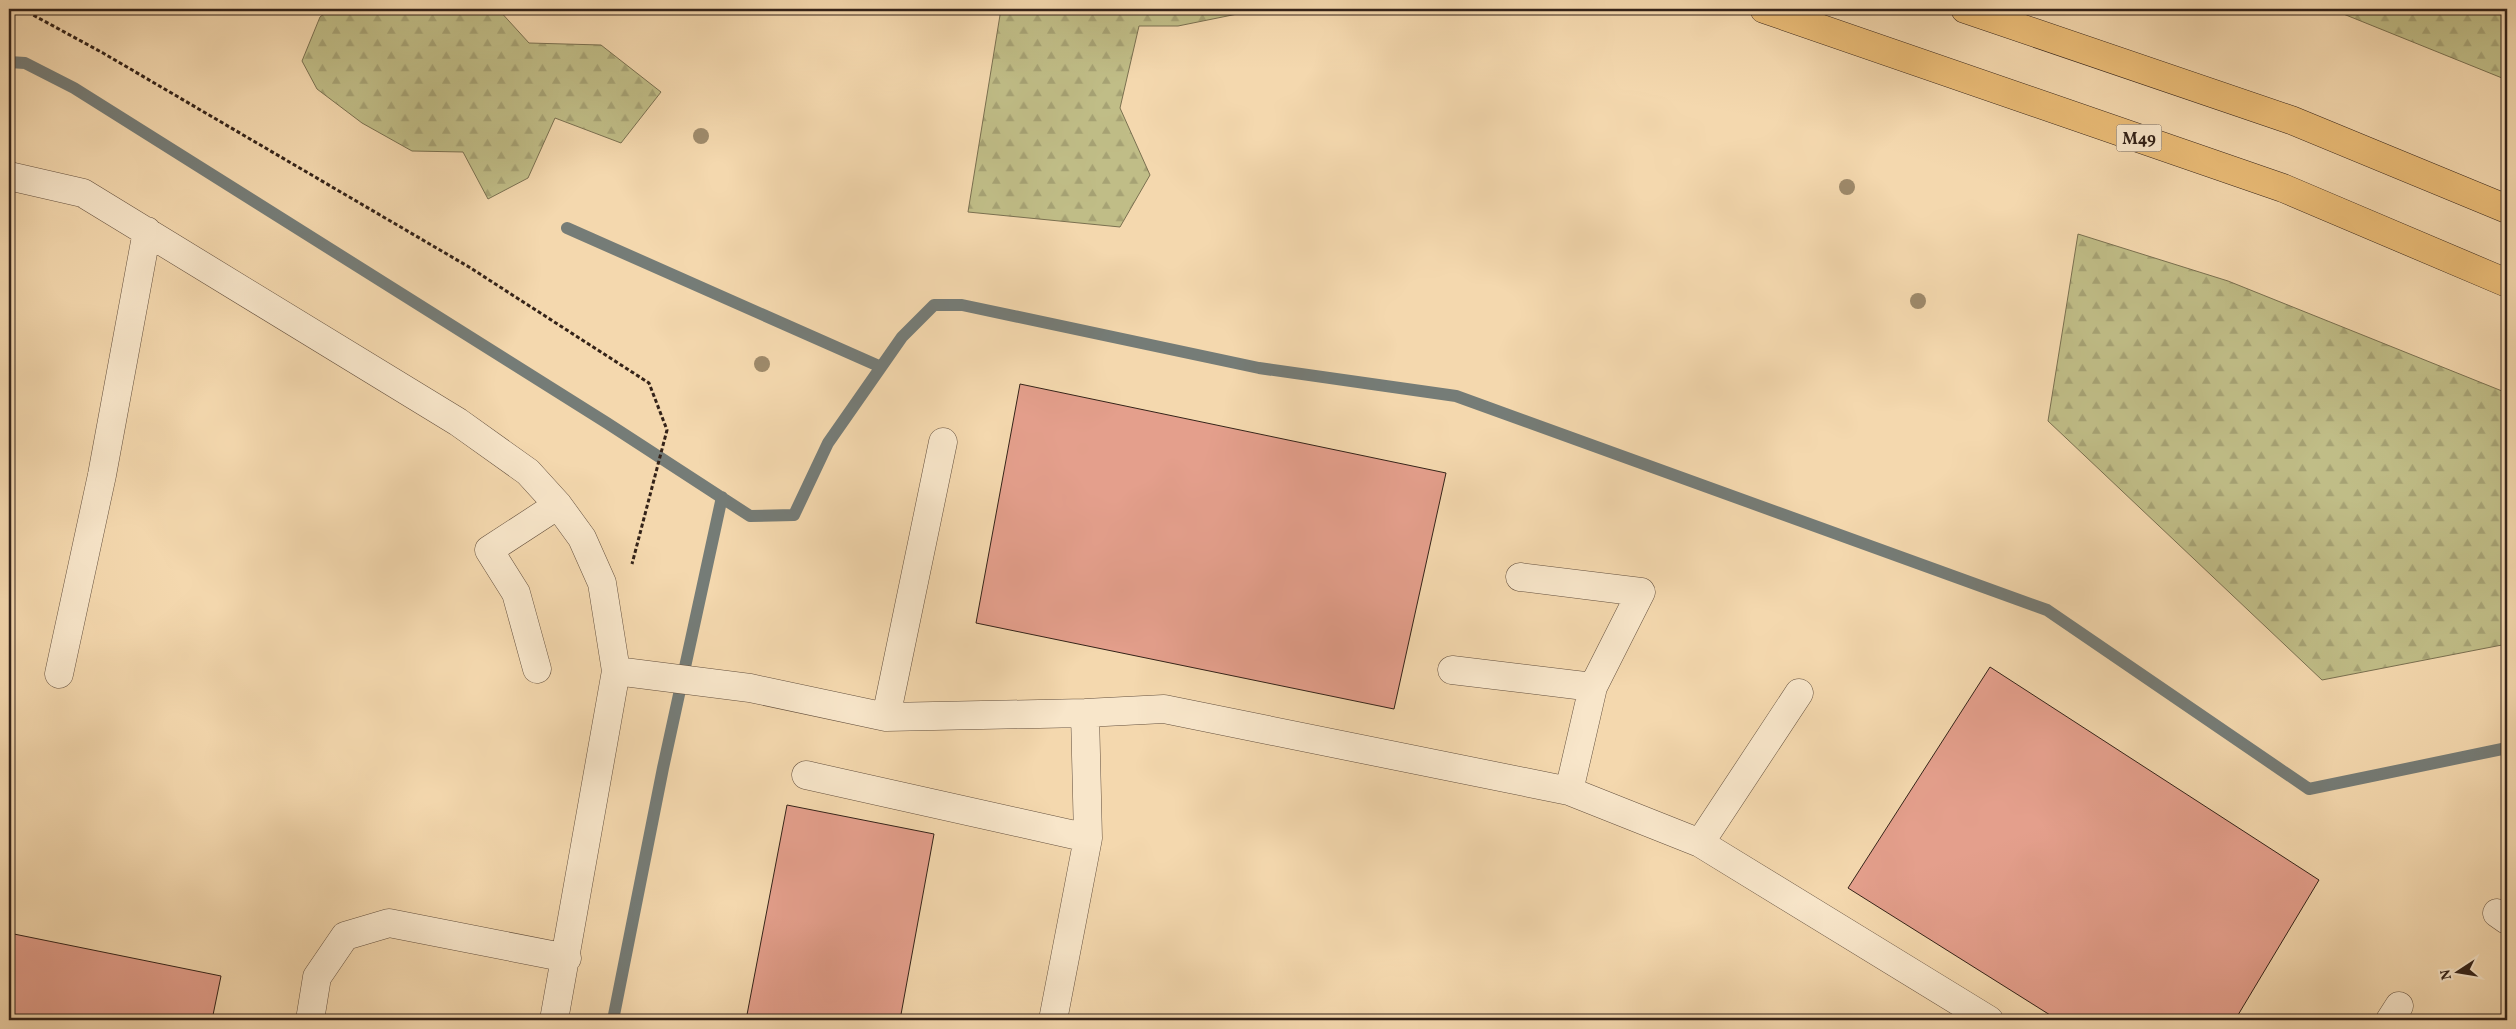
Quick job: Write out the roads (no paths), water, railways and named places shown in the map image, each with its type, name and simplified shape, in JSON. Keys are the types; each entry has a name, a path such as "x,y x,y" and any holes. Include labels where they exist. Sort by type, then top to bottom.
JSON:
{"highway":[{"name":"M49","path":"1764,9 2283,188 2507,284"},
{"path":"1965,9 2291,120 2507,209"}],"street":[{"path":"9,176 83,193 458,422 528,472 558,504 582,538 602,583 616,672 567,958 554,1020"},
{"path":"59,674 102,475 147,231"},
{"path":"886,717 944,442"},
{"path":"537,669 516,593 489,550 558,504"},
{"path":"1520,576 1641,592 1593,687 1569,791"},
{"path":"1452,670 1593,687"},
{"path":"616,672 750,688 886,717 1085,713 1164,709 1569,791 1700,843 1989,1020"},
{"path":"1700,843 1799,693"},
{"path":"1053,1020 1088,838 1085,713"},
{"path":"806,775 1088,838"},
{"path":"310,1020 318,977 345,936 388,923 567,958"}],"waterway":[{"path":"9,62 25,63 74,88 607,423 750,516 794,515 828,443 902,337 934,305 962,305 1259,368 1456,396 2047,610 2309,789 2507,748"},
{"path":"567,228 881,367"},
{"path":"613,1020 663,768 722,497"}]}
